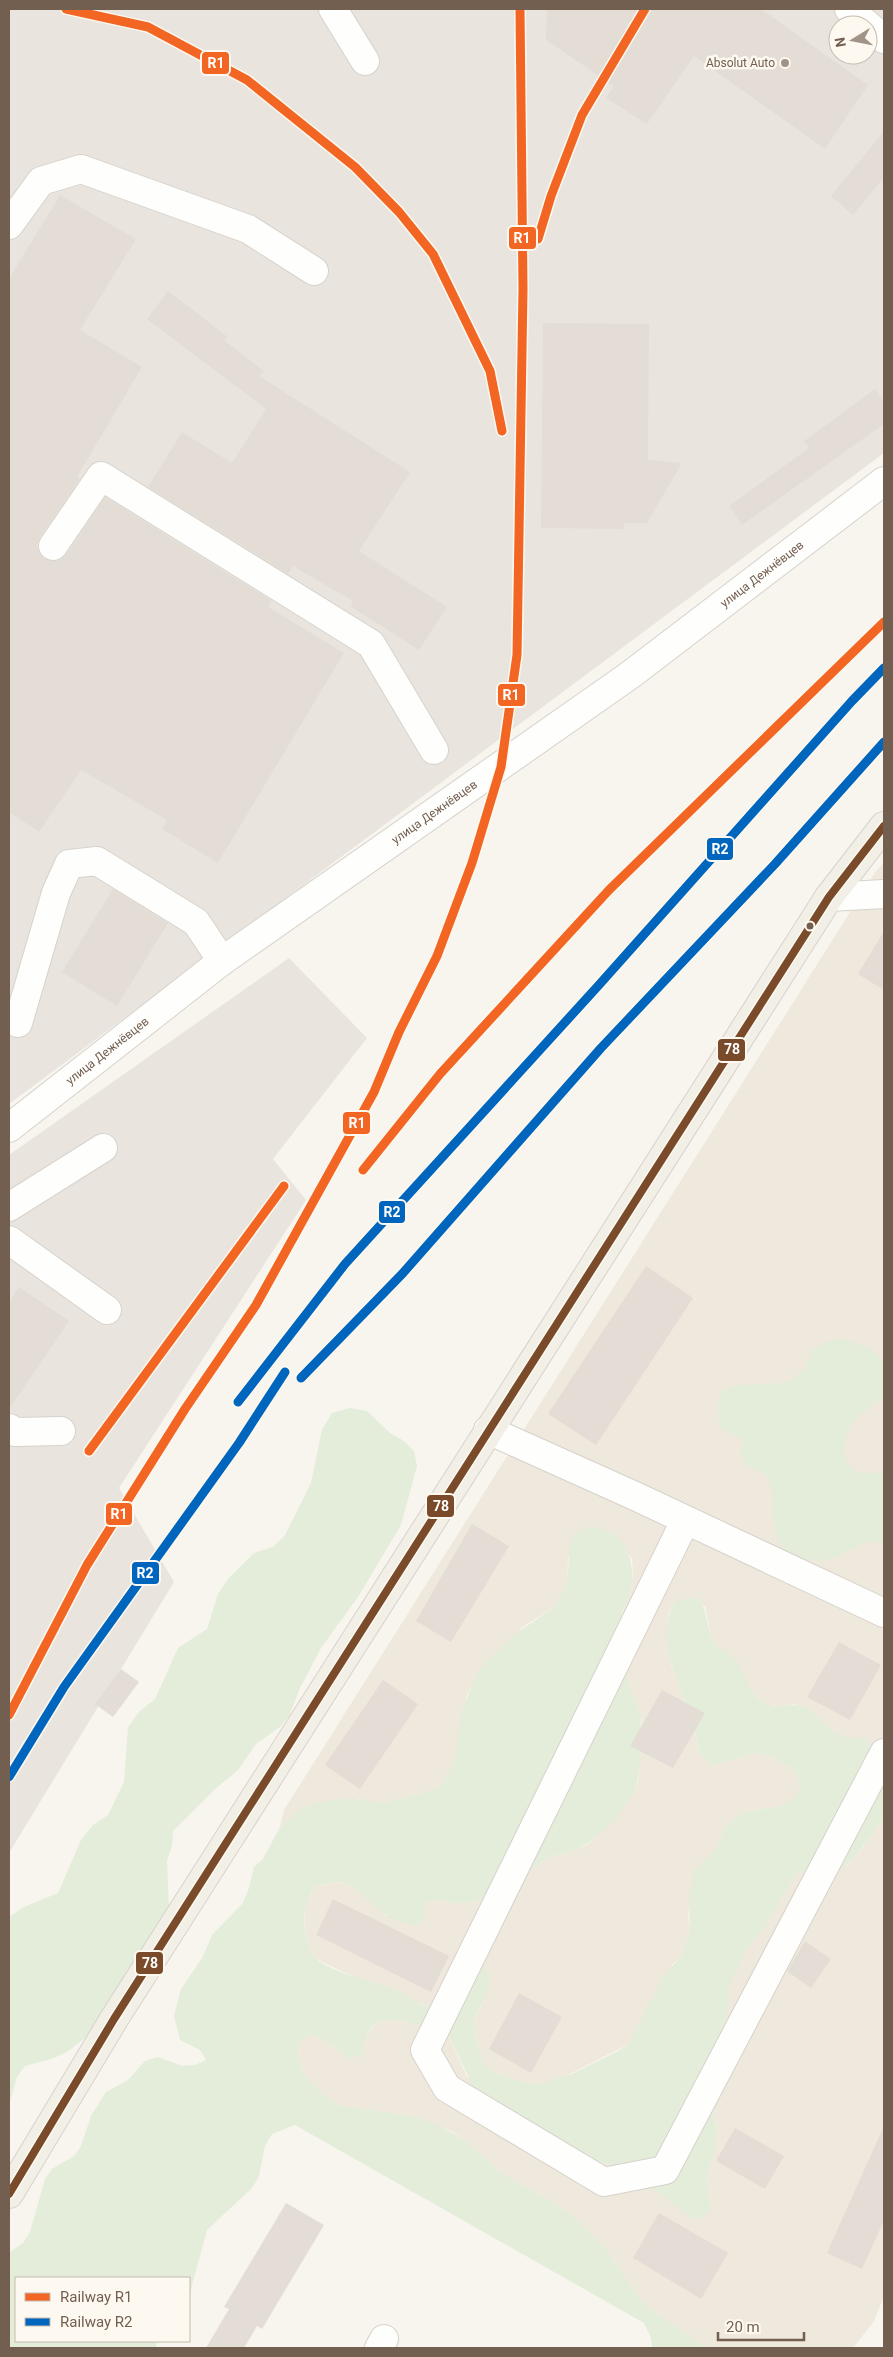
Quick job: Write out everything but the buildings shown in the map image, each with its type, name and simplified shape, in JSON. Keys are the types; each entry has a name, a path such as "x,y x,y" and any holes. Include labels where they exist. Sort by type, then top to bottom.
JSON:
{"main road":[{"path":"9,2194 114,2019 488,1430 829,897 884,826"}],"street":[{"path":"333,9 365,61"},
{"path":"849,9 884,39"},
{"path":"9,225 41,181 81,168 248,229 314,271"},
{"path":"53,546 101,476 370,644 434,750"},
{"name":"улица Дежнёвцев","path":"9,1128 222,962 630,675 884,481"},
{"path":"18,1023 56,893 69,864 97,860 196,922 222,962"},
{"path":"829,897 884,894"},
{"path":"9,1207 103,1148"},
{"path":"9,1240 106,1310"},
{"path":"9,1428 16,1432 61,1431"},
{"path":"488,1430 635,1496 884,1613"},
{"path":"685,1521 425,2050 446,2088 604,2182 665,2170 884,1753"}],"shaded area":[{"path":"9,9 884,9 884,453 9,1104"},
{"path":"884,862 884,1755 841,1737 806,1708 795,1704 783,1706 767,1705 751,1692 732,1657 718,1648 712,1640 705,1606 674,1603 668,1614 667,1641 671,1665 694,1725 698,1750 713,1765 756,1753 773,1757 790,1767 798,1776 800,1789 794,1800 781,1806 745,1812 725,1828 714,1851 694,1871 688,1916 690,1929 682,1956 673,1964 659,1987 629,2044 560,2079 536,2085 511,2079 490,2070 483,2061 476,2041 474,2019 484,2001 429,2007 417,2003 398,1991 359,1979 324,1963 314,1957 309,1948 305,1927 305,1905 315,1887 335,1882 346,1884 356,1889 386,1916 423,1908 430,1901 441,1899 453,1903 473,1902 521,1877 549,1857 573,1851 590,1843 622,1809 636,1790 639,1777 642,1725 641,1714 632,1694 627,1675 616,1671 614,1660 622,1614 631,1593 633,1570 632,1559 619,1540 568,1558 567,1583 555,1607 524,1626 484,1664 466,1697 454,1763 441,1786 430,1791 382,1803 370,1803 360,1799 300,1810 280,1827 284,1810 876,871"},
{"path":"289,958 367,1038 273,1159 306,1200 119,1488 174,1582 9,1853 9,1155"},
{"path":"884,1817 884,2296 874,2321 853,2348 705,2348 640,2299 605,2248 567,2211 500,2172 465,2140 451,2131 413,2116 338,2105 323,2095 303,2072 298,2058 299,2043 309,2034 324,2039 349,2059 363,2054 365,2040 373,2026 385,2020 401,2020 416,2025 432,2025 446,2030 467,2077 586,2157 617,2167 639,2178 695,2219 710,2206 707,2174 716,2148 717,2129 709,2100 712,2065 717,2042 723,2033 728,2012 728,1991 739,1963 744,1953 765,1927 796,1874 805,1869 846,1866 863,1848"}],"green space":[{"path":"842,1339 873,1351 882,1363 884,1396 853,1422 847,1436 845,1452 849,1465 857,1472 869,1474 884,1471 884,1542 863,1544 837,1556 816,1561 790,1554 780,1543 775,1527 769,1482 764,1474 743,1462 741,1450 743,1438 729,1433 720,1427 718,1404 722,1390 742,1385 777,1384 789,1381 806,1366 814,1349 829,1341"},
{"path":"350,1408 367,1411 390,1433 404,1441 414,1451 417,1466 401,1525 358,1597 321,1648 300,1688 289,1716 280,1727 256,1744 238,1770 215,1789 173,1831 172,1846 167,1861 169,1909 90,2034 67,2052 54,2058 25,2066 17,2077 9,2105 9,1917 24,1907 58,1893 81,1840 93,1825 108,1815 124,1782 128,1727 140,1711 155,1699 178,1648 207,1629 218,1594 228,1579 254,1553 273,1547 285,1535 311,1483 322,1430 332,1413"},
{"path":"588,1527 601,1528 611,1532 620,1539 630,1558 632,1569 631,1592 620,1621 616,1671 627,1675 632,1694 641,1714 640,1766 636,1790 616,1818 590,1842 573,1851 549,1857 521,1877 473,1902 453,1903 441,1899 430,1901 423,1908 425,1918 419,1925 389,1917 354,1888 334,1882 315,1887 307,1902 304,1918 305,1930 313,1955 328,1967 397,1990 424,2006 436,2007 442,2004 480,1967 489,1972 488,1992 474,2019 476,2041 483,2061 490,2070 511,2079 536,2085 572,2074 629,2044 664,1975 682,1956 690,1929 689,1903 693,1871 714,1851 725,1828 734,1819 745,1812 781,1806 793,1800 800,1789 798,1776 790,1767 773,1757 756,1753 713,1765 702,1757 699,1752 693,1722 671,1663 666,1633 668,1618 674,1603 698,1597 704,1608 715,1643 738,1663 758,1698 770,1705 796,1705 806,1708 838,1734 854,1739 864,1738 884,1755 884,1817 862,1848 841,1869 834,1871 805,1870 796,1874 765,1927 744,1953 728,1991 728,2012 723,2034 717,2042 712,2065 709,2100 717,2129 716,2148 707,2174 709,2212 703,2217 695,2219 689,2216 639,2178 617,2167 586,2157 476,2093 446,2030 432,2025 416,2025 401,2020 385,2020 372,2026 365,2040 363,2054 349,2059 324,2039 309,2034 299,2043 298,2058 303,2072 323,2095 338,2105 413,2116 434,2123 465,2140 500,2172 567,2211 605,2248 640,2299 705,2348 652,2348 651,2338 644,2323 295,2125 272,2134 265,2146 259,2176 252,2188 207,2230 190,2292 190,2277 15,2277 15,2342 157,2342 156,2348 9,2348 9,2253 23,2243 30,2232 45,2179 52,2169 74,2156 81,2146 91,2116 106,2092 128,2080 145,2061 158,2057 182,2066 195,2065 206,2060 200,2050 180,2040 174,2016 181,1989 202,1958 212,1935 242,1904 248,1891 254,1867 263,1859 280,1827 300,1810 312,1804 348,1798 382,1803 430,1791 441,1786 454,1763 462,1709 477,1675 484,1664 515,1634 555,1607 567,1583 570,1544 576,1533"}],"rail line":[{"name":"R1","path":"66,9 148,27 247,80 355,167 399,212 433,254 490,371 502,431"},
{"name":"R1","path":"9,1715 87,1565 185,1409 256,1305 374,1092 399,1032 437,956 472,863 501,767 517,655 523,289 520,9"},
{"name":"R1","path":"538,239 551,196 582,115 645,9"},
{"name":"R1","path":"363,1170 440,1074 609,890 884,622"},
{"name":"R2","path":"238,1402 345,1264 598,986 852,701 884,668"},
{"name":"R2","path":"301,1378 403,1273 601,1048 775,864 884,742"},
{"name":"R1","path":"89,1451 284,1186"},
{"name":"R2","path":"9,1777 64,1687 239,1443 285,1372"}],"transit line":[{"name":"78","path":"9,2194 114,2019 829,897 884,826"}],"place":[{"name":"Absolut Auto","path":"785,63"}]}
